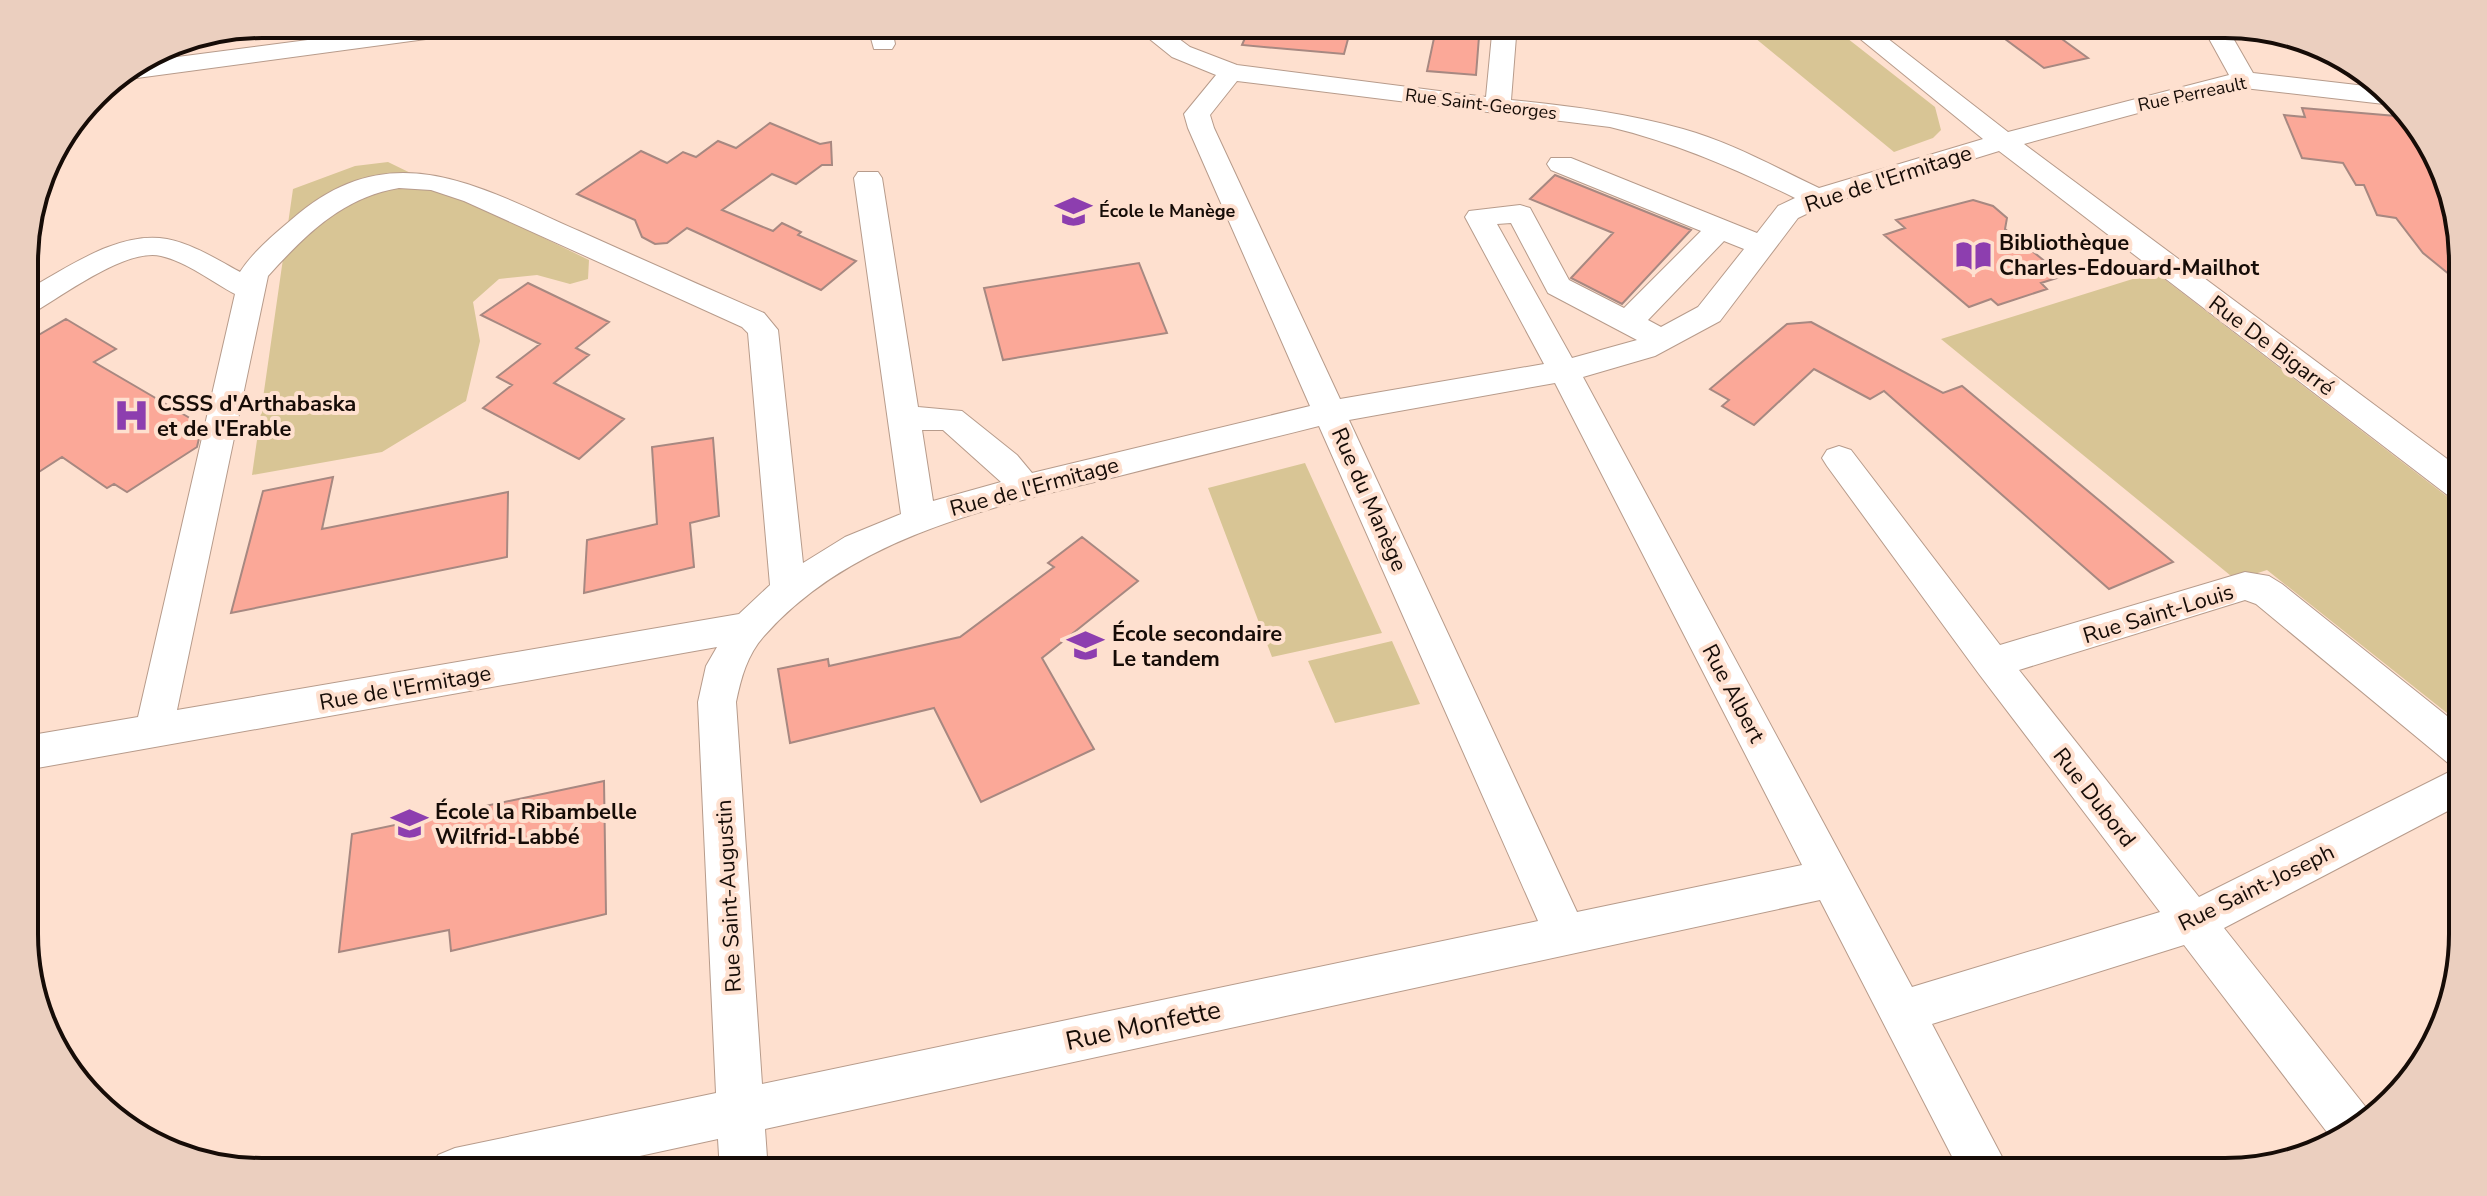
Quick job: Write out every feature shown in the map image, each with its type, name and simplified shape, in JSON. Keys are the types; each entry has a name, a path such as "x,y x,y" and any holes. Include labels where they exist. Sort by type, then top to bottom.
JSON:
{"street":[{"path":"152,67 326,38"},
{"name":"Rue Saint-Georges","path":"1162,38 1181,52 1231,72 1292,82 1610,119 1676,135 1734,157 1817,198"},
{"path":"1498,105 1504,38"},
{"name":"Rue De Bigarré","path":"1872,38 2004,142 2449,478"},
{"path":"2221,38 2244,80"},
{"name":"Rue du Manège","path":"1231,72 1197,114 1201,128 1565,934"},
{"name":"Rue Perreault","path":"2004,142 2198,89 2244,80 2374,95"},
{"name":"Rue de l'Ermitage","path":"38,751 749,627 788,590 857,546 919,521 1025,487 1331,412 1564,371 1644,349 1709,314 1788,212 1817,198 2004,142"},
{"path":"1561,164 1763,246"},
{"path":"868,178 919,521"},
{"path":"154,730 254,274 295,228 335,198 383,182 427,181 474,195 753,320 763,330 788,590"},
{"name":"Rue Albert","path":"1628,322 1558,286 1520,214 1479,217 1904,1011 1979,1158"},
{"path":"1662,340 1628,322 1720,228"},
{"path":"38,297 117,254 148,247 165,248 251,290"},
{"path":"905,418 951,419 996,456 1025,487"},
{"name":"Rue Dubord","path":"1839,458 1992,663 2347,1121"},
{"name":"Rue Saint-Louis","path":"1992,663 2245,586 2256,586 2449,740"},
{"name":"Rue Saint-Augustin","path":"743,1158 717,702 725,666 749,627"},
{"name":"Rue Saint-Joseph","path":"1904,1011 2193,922 2449,790"},
{"name":"Rue Monfette","path":"523,1158 1832,878"}],"shaded area":[{"path":"1755,38 1847,38 1935,107 1941,130 1933,138 1894,152"},
{"path":"388,162 589,260 588,279 570,284 537,275 499,279 473,302 480,341 466,401 382,452 252,475 293,189 355,166"},
{"path":"2155,272 2449,498 2449,715 2267,570 2236,580 1941,339"},
{"path":"1305,463 1382,633 1272,657 1208,488"},
{"path":"1392,641 1420,704 1335,723 1308,661"}],"building":[{"path":"1245,38 1348,38 1344,54 1242,45"},
{"path":"1434,38 1479,38 1476,75 1427,71"},
{"path":"2004,38 2060,38 2088,58 2044,68"},
{"path":"2302,108 2394,116 2419,150 2432,176 2447,233 2449,274 2423,253 2396,218 2377,215 2364,185 2356,185 2343,163 2302,158 2284,115 2305,117"},
{"path":"770,123 820,144 831,142 832,165 822,165 796,184 772,174 722,210 773,231 782,223 801,232 798,235 856,261 821,290 687,228 667,243 655,244 642,237 635,220 577,194 641,151 667,163 683,152 696,157 718,141 736,148"},
{"path":"1555,175 1691,230 1622,304 1571,278 1613,233 1530,199"},
{"name":"Bibliothèque Charles-Edouard-Mailhot","path":"1973,200 1993,206 2007,218 2005,229 2063,276 2041,283 2047,289 1998,305 1991,299 1969,307 1884,235 1905,228 1896,220"},
{"path":"1139,263 1167,333 1003,360 984,288"},
{"path":"528,283 609,322 576,348 589,355 554,383 624,419 579,459 483,408 512,385 497,377 540,344 481,315"},
{"path":"66,319 116,349 94,362 200,424 192,430 200,434 197,447 127,492 114,484 107,488 62,457 38,473 38,335"},
{"path":"1811,322 1943,393 1962,386 2173,562 2109,589 1884,391 1870,399 1814,369 1754,425 1722,406 1729,400 1710,389 1787,324"},
{"path":"713,438 719,516 690,523 694,567 584,593 587,540 657,524 652,447"},
{"path":"333,477 322,529 508,492 507,557 231,613 263,491"},
{"name":"École secondaire Le tandem","path":"1082,537 1138,581 1042,658 1094,749 981,802 934,708 790,743 778,669 828,659 829,666 960,637 1054,567 1048,563"},
{"path":"604,781 606,914 451,951 449,930 339,952 352,834"}],"place":[{"name":"École le Manège","path":"1073,211"},
{"name":"Bibliothèque Charles-Edouard-Mailhot","path":"1973,255"},
{"name":"CSSS d'Arthabaska et de l'Erable","path":"131,416"},
{"name":"École secondaire Le tandem","path":"1086,646"},
{"name":"École la Ribambelle Wilfrid-Labbé","path":"409,824"}]}
